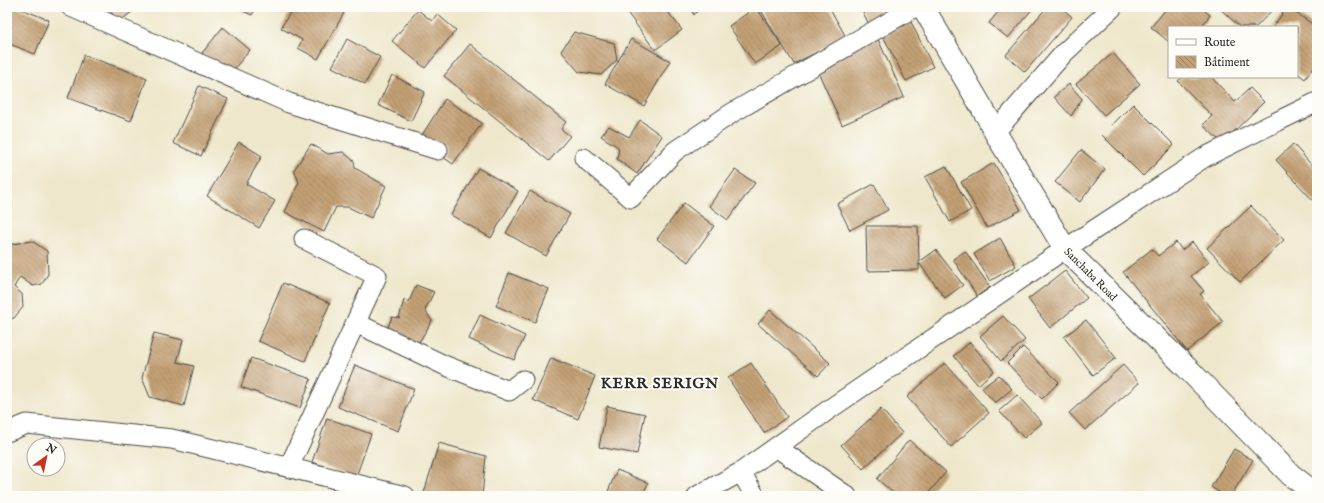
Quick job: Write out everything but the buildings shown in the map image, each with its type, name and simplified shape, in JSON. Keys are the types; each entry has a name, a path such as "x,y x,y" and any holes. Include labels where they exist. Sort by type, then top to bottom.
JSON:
{"street":[{"path":"71,7 289,103 438,150"},
{"path":"584,158 631,198 675,151 725,117 915,7"},
{"name":"Sanchaba Road","path":"923,7 1065,249 1187,368 1291,475 1317,495"},
{"path":"995,132 1064,53 1113,7"},
{"path":"697,496 741,472 1065,249 1205,157 1317,102"},
{"path":"289,467 377,276 304,239"},
{"path":"356,323 444,365 509,391 523,380"},
{"path":"7,432 27,424 172,438 405,496"},
{"path":"776,447 847,496"},
{"path":"741,472 755,496"}],"district":[{"name":"KERR SERIGN","path":"660,383"}]}
